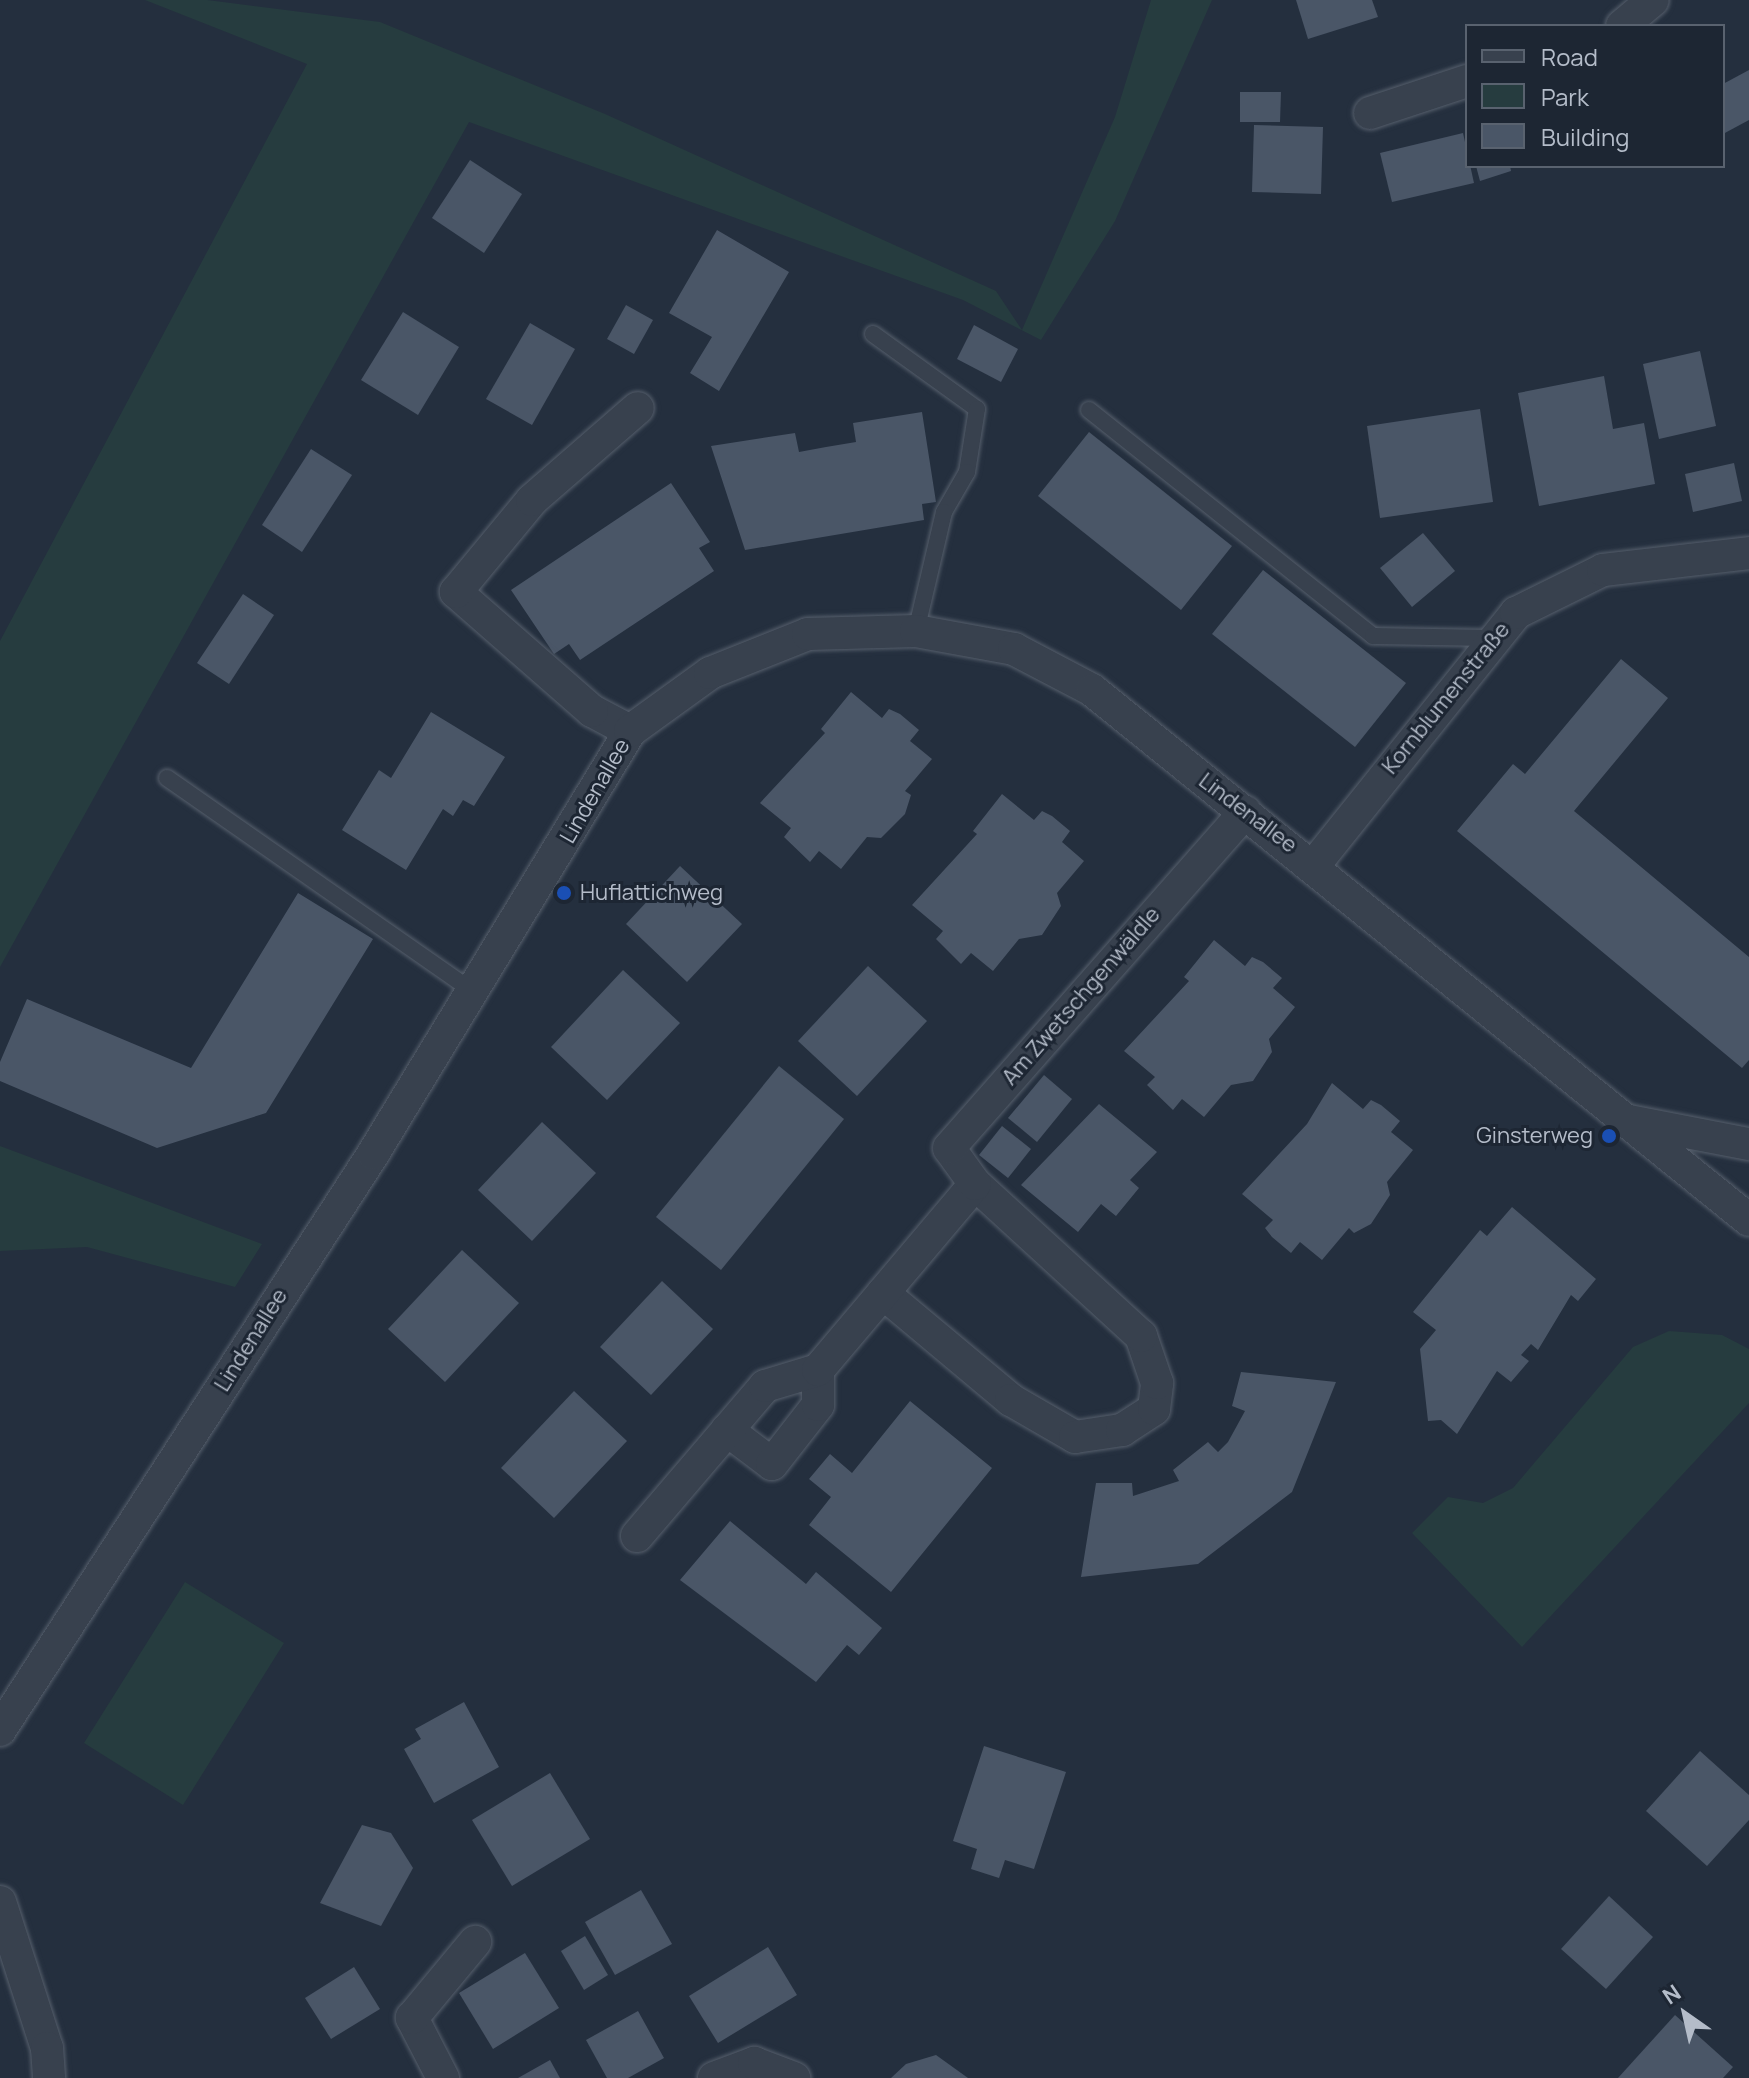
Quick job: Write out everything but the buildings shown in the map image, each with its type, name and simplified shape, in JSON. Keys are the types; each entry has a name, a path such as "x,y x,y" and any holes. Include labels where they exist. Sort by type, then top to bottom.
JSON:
{"street":[{"path":"1624,24 1653,0"},
{"path":"1370,113 1465,82"},
{"path":"630,731 592,711 456,592 532,500 638,408"},
{"name":"Kornblumenstraße","path":"1315,864 1491,638 1555,589 1603,570 1749,553"},
{"name":"Lindenallee","path":"0,1730 474,992 630,731 710,673 808,634 916,631 1014,649 1092,690 1315,864 1749,1220"},
{"name":"Am Zwetschgenwäldle","path":"883,1293 1011,1400 1075,1437 1122,1430 1154,1409 1157,1383 1141,1336 975,1184 949,1148 1245,812"},
{"name":"Lindenallee","path":"1626,1120 1749,1144"},
{"path":"637,1536 765,1386 818,1370 975,1184"},
{"path":"727,1430 772,1464 818,1405 818,1370"},
{"path":"0,1902 47,2048 49,2078"},
{"path":"443,2078 412,2018 475,1942"},
{"path":"714,2078 754,2063 794,2078"}],"lane":[{"path":"873,334 977,409 967,472 944,512 916,631"},
{"path":"1089,410 1373,636 1491,638"},
{"path":"167,778 474,992"}],"green space":[{"path":"145,0 207,0 380,22 605,114 996,291 1022,330 1115,117 1151,0 1212,0 1115,221 1041,340 963,300 469,122 0,967 0,641 307,64"},
{"path":"0,1146 262,1244 235,1287 87,1247 0,1251"},
{"path":"1669,1331 1722,1335 1749,1349 1749,1403 1522,1647 1412,1533 1448,1497 1483,1503 1513,1488 1633,1347"},
{"path":"185,1582 284,1643 183,1805 84,1743"}],"place":[{"name":"Huflattichweg","path":"564,893"},
{"name":"Ginsterweg","path":"1609,1136"}]}
